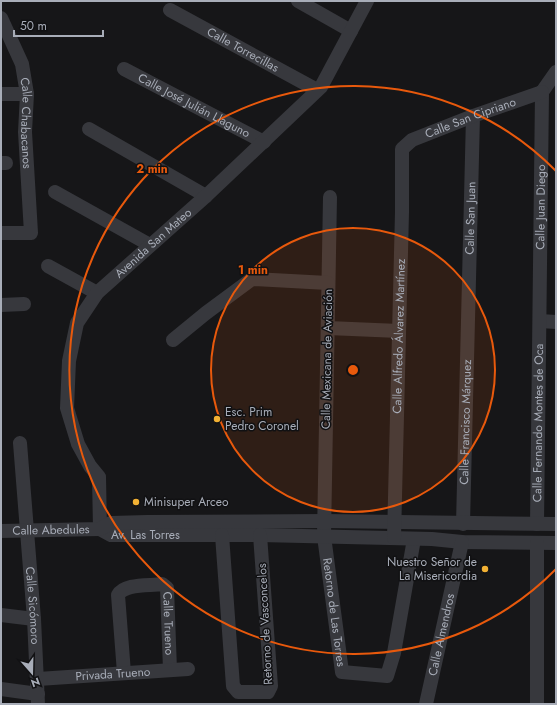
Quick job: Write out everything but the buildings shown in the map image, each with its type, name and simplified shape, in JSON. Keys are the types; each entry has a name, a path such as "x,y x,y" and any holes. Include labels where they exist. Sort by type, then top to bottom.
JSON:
{"street":[{"path":"298,1 352,31"},
{"name":"Avenida San Mateo","path":"100,529 99,477 90,466 78,444 67,408 69,361 77,323 97,293 206,196 321,86 367,1"},
{"name":"Calle Torrecillas","path":"170,10 317,90"},
{"name":"Calle Chabacanos","path":"1,18 22,64 27,94 25,132 31,233 1,234"},
{"name":"Calle José Julián Llaguno","path":"124,69 264,142"},
{"path":"542,92 556,72"},
{"name":"Calle San Cipriano","path":"402,149 412,140 473,116 542,92"},
{"name":"Calle Juan Diego","path":"540,321 542,92"},
{"path":"1,94 27,94"},
{"name":"Calle San Juan","path":"469,321 473,116"},
{"path":"89,129 206,196"},
{"name":"Calle Alfredo Álvarez Martínez","path":"394,538 402,212 402,149"},
{"path":"55,192 150,245"},
{"name":"Calle Mexicana de Aviación","path":"324,536 330,197"},
{"path":"48,266 97,293"},
{"path":"173,340 206,312 252,279 328,283"},
{"path":"1,305 24,304"},
{"name":"Calle Francisco Márquez","path":"463,524 469,321"},
{"path":"540,321 556,322"},
{"name":"Calle Fernando Montes de Oca","path":"537,524 540,321"},
{"path":"328,328 399,331"},
{"path":"20,443 28,531"},
{"name":"Av. Las Torres","path":"100,529 111,523 325,521 463,524 556,524"},
{"path":"503,524 503,543"},
{"name":"Av. Las Torres","path":"100,529 111,535 324,536 462,542 556,543"},
{"name":"Calle Abedules","path":"1,531 100,529"},
{"name":"Calle Sicómoro","path":"28,531 38,699"},
{"name":"Retorno de Vasconcelos","path":"222,535 233,686 238,692 268,692 271,686 260,535"},
{"name":"Retorno de Las Torres","path":"324,536 342,672 387,676 394,653 414,539"},
{"name":"Calle Almendros","path":"426,704 462,542"},
{"path":"537,543 537,704"},
{"name":"Calle Trueno","path":"124,673 118,595 120,591 126,588 162,584 166,588 170,670"},
{"path":"1,615 34,619"},
{"name":"Privada Trueno","path":"38,679 188,669"},
{"path":"1,689 38,699"}],"place":[{"name":"Esc. Prim Pedro Coronel","path":"217,419"},
{"name":"Minisuper Arceo","path":"136,502"},
{"name":"Nuestro Señor de La Misericordia","path":"485,569"}]}
